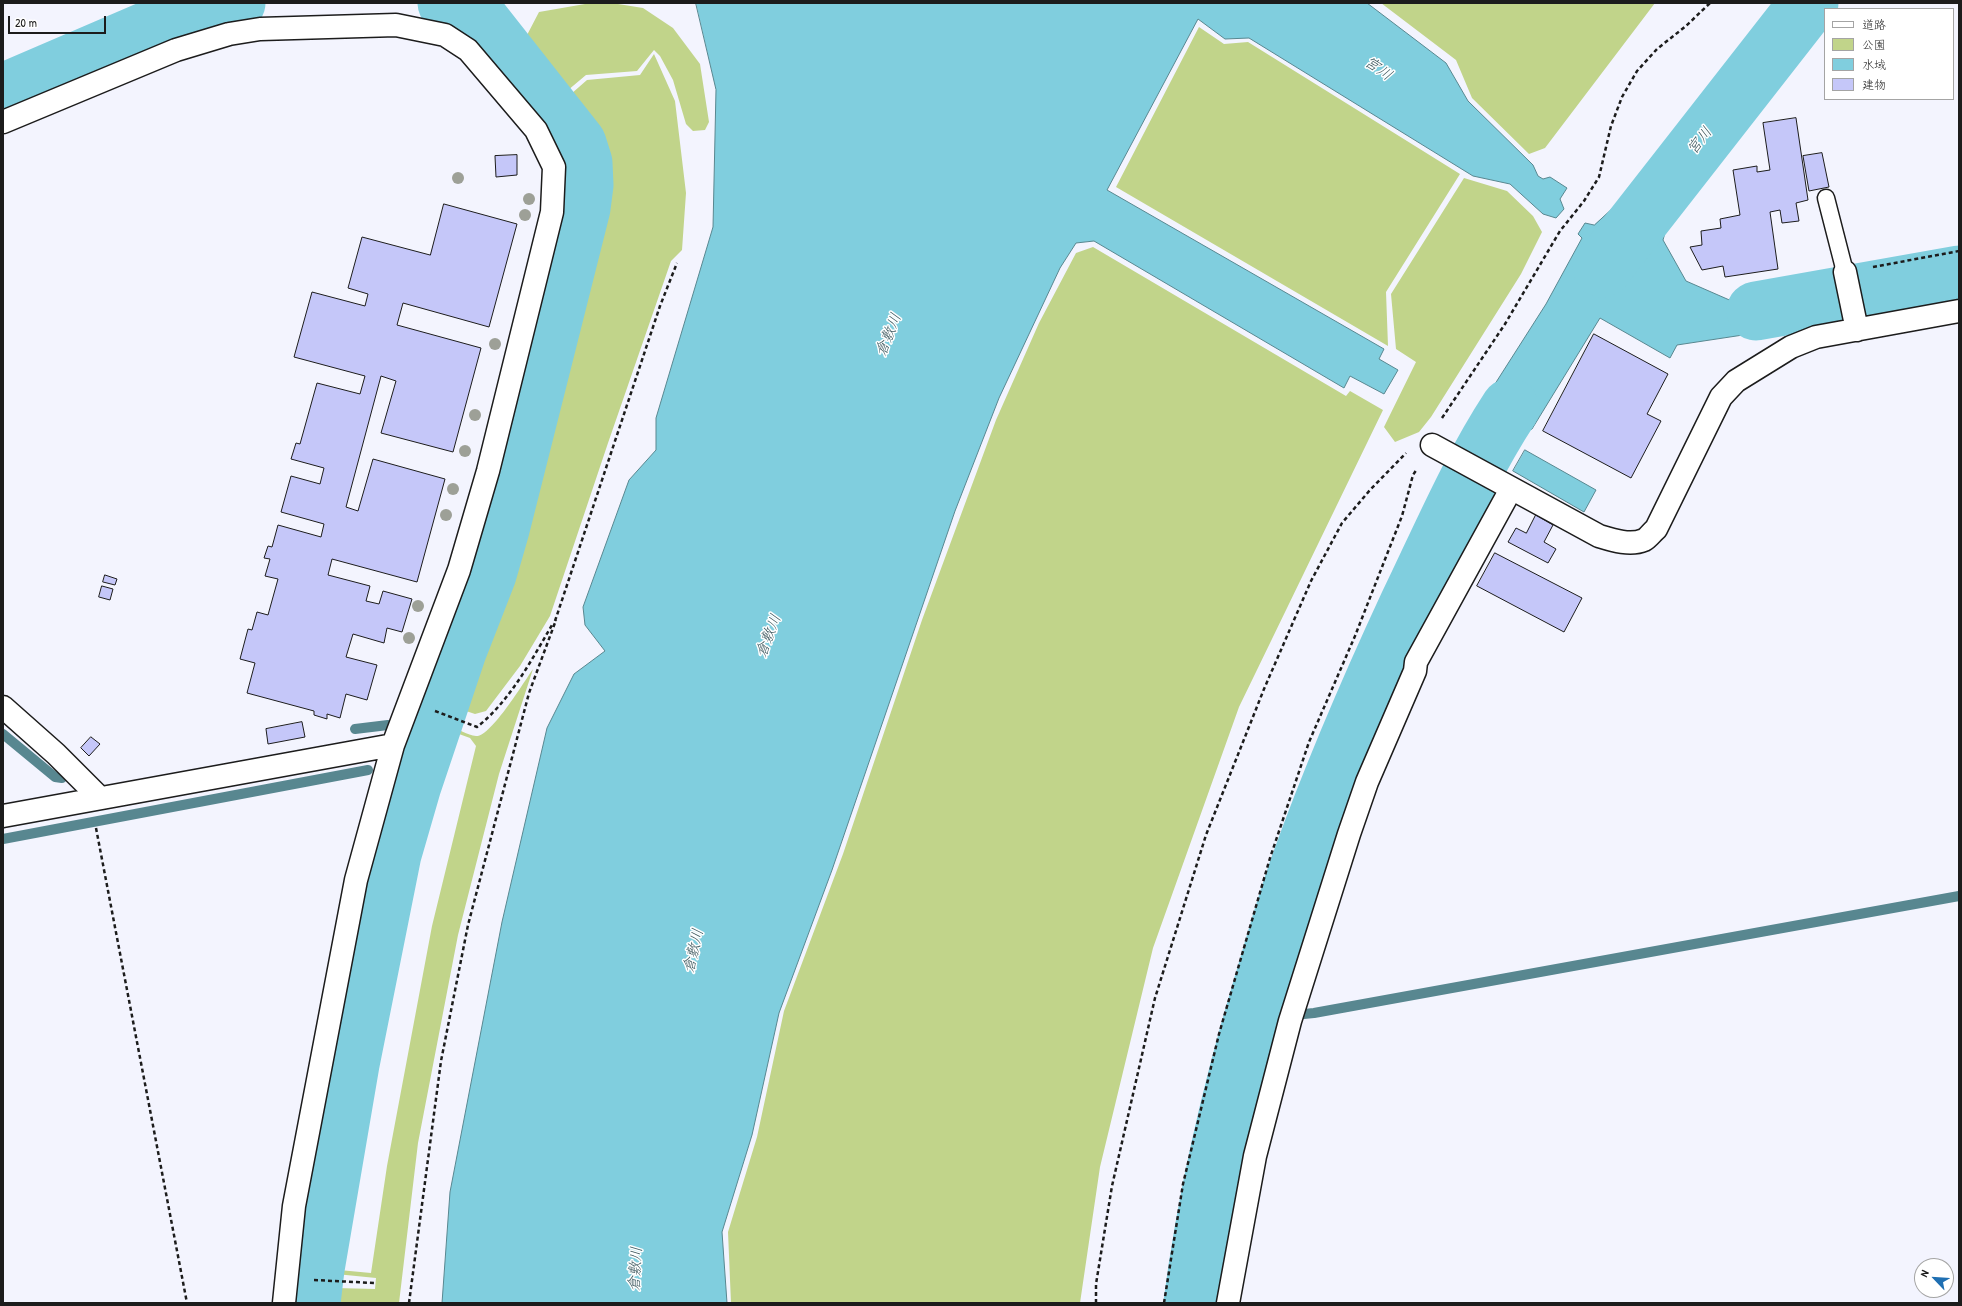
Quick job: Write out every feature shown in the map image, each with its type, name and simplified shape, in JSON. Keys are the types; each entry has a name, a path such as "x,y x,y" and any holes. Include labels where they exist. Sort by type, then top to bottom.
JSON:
{"street":[{"path":"3,122 176,50 229,34 260,29 396,25 445,35 468,50 536,130 554,168 552,212 488,470 459,570 393,745 356,880 294,1206 284,1303"},
{"path":"1846,274 1856,324"},
{"path":"1440,449 1503,485 1599,536 1614,541 1628,542 1644,540 1656,529 1721,397 1736,381 1791,347 1856,324 1959,311"},
{"path":"1228,1303 1236,1249 1255,1156 1292,1016 1349,834 1367,782 1415,671 1416,662 1503,485"},
{"path":"3,707 56,754 100,797"},
{"path":"3,816 100,797 393,745"}],"lane":[{"path":"1826,198 1846,274"}],"path":[{"path":"1164,1303 1187,1169 1219,1034 1270,858 1309,742 1355,636 1402,516 1413,475 1440,449 1444,413 1505,324 1560,231 1584,201 1599,177 1611,126 1622,97 1637,71 1657,50 1686,26 1710,3"},
{"path":"1846,274 1959,251"},
{"path":"409,1303 441,1061 468,926 529,693 556,620 660,306 678,263"},
{"path":"1096,1303 1096,1284 1112,1186 1155,998 1206,835 1264,689 1311,581 1342,523 1370,490 1416,445 1425,441 1440,449"},
{"path":"451,718 477,727 492,716 530,663 556,620"},
{"path":"96,830 187,1303"},
{"path":"336,1282 374,1283"}],"green space":[{"path":"1381,3 1655,3 1545,148 1529,154 1472,98 1456,60"},
{"path":"585,4 618,4 643,8 673,28 700,64 709,122 705,130 693,131 686,124 673,80 660,56 654,50 637,71 586,75 561,96 526,37 539,12"},
{"path":"1199,27 1224,44 1248,42 1460,174 1386,292 1388,346 1116,187"},
{"path":"654,54 675,101 686,193 682,250 671,261 550,616 520,666 486,711 475,714 454,707 505,571 593,227 599,173 586,132 563,101 587,80 640,75"},
{"path":"1464,178 1507,191 1533,216 1542,232 1521,274 1431,417 1419,432 1395,442 1384,427 1416,362 1396,349 1391,294"},
{"path":"1093,247 1346,396 1350,391 1383,410 1239,707 1153,948 1100,1167 1080,1303 731,1303 728,1232 757,1137 784,1011 843,854 922,620 996,420 1039,323 1076,253"},
{"path":"533,669 499,774 458,935 418,1143 399,1303 329,1303 330,1291 336,1288 375,1289 376,1278 336,1274 379,997 413,849 450,725 463,732 476,736 482,734 498,719","holes":["459,734 470,738 476,746 432,926 387,1166 371,1273 339,1270 383,997 417,853 451,736"]}],"water":[{"name":"倉敷川","path":"696,3 1367,3 1446,63 1468,101 1533,165 1538,176 1543,179 1550,177 1567,188 1560,199 1564,209 1556,218 1543,214 1510,184 1473,176 1249,38 1225,39 1198,19 1107,190 1384,349 1379,359 1398,370 1384,394 1350,376 1344,388 1094,241 1076,243 1060,268 999,398 955,511 832,870 779,1013 752,1135 722,1232 727,1303 442,1303 450,1192 502,922 547,728 574,674 605,651 585,625 583,607 629,480 656,450 656,418 713,227 716,90"},
{"path":"1633,190 1670,215 1663,240 1686,281 1734,302 1833,281 1842,320 1677,345 1670,358 1600,318 1532,429 1516,435 1498,469 1456,445 1546,304 1582,238 1578,234 1585,223 1594,225"},
{"path":"1525,450 1596,490 1584,512 1513,471"}],"building":[{"path":"1796,118 1808,200 1796,203 1799,221 1782,223 1780,210 1770,212 1778,269 1725,277 1723,266 1702,270 1690,247 1702,245 1701,231 1721,228 1720,219 1740,215 1733,170 1757,166 1757,172 1770,170 1763,123"},
{"path":"1822,153 1829,187 1809,191 1803,156"},
{"path":"517,155 517,175 496,177 495,156"},
{"path":"444,204 517,224 489,327 403,303 397,325 481,348 453,452 381,433 396,381 381,376 346,507 358,511 373,459 445,479 417,582 332,559 328,575 370,586 366,601 379,604 383,591 412,599 402,632 387,628 384,643 353,634 346,657 377,665 367,700 346,694 340,718 327,714 327,719 314,715 314,711 247,693 255,663 240,659 248,629 252,630 257,612 268,615 278,579 265,576 270,559 264,558 268,546 272,547 278,525 321,537 324,524 281,512 291,476 320,484 324,468 291,459 296,443 300,444 317,383 360,394 365,376 294,357 312,292 365,306 368,294 348,288 362,237 430,255"},
{"path":"1594,334 1668,374 1647,414 1661,421 1631,478 1543,431"},
{"path":"1536,515 1553,525 1544,542 1556,549 1548,563 1508,542 1516,528 1526,533"},
{"path":"1495,553 1582,598 1564,632 1477,586"},
{"path":"105,575 117,579 115,585 103,582"},
{"path":"102,586 113,589 110,600 99,597"},
{"path":"302,722 305,737 268,744 266,729"},
{"path":"91,737 100,744 89,756 81,748"}],"waterway":[{"path":"3,93 180,17 217,5 236,3"},
{"path":"311,1303 315,1269 350,1064 392,854 412,785 457,651 487,574 500,529 581,208 584,185 583,163 577,144 481,22 464,9 447,3"},
{"name":"宮川","path":"1602,268 1809,3"},
{"path":"1756,311 1959,275"},
{"path":"1193,1303 1205,1222 1231,1103 1263,985 1300,865 1338,766 1394,636 1469,479 1495,431 1510,408"},
{"path":"355,729 388,725"},
{"path":"3,734 55,777 62,778"},
{"path":"414,735 428,740"},
{"path":"3,839 368,770"},
{"path":"399,780 412,785"},
{"path":"1253,1019 1314,1013 1959,896"}]}
